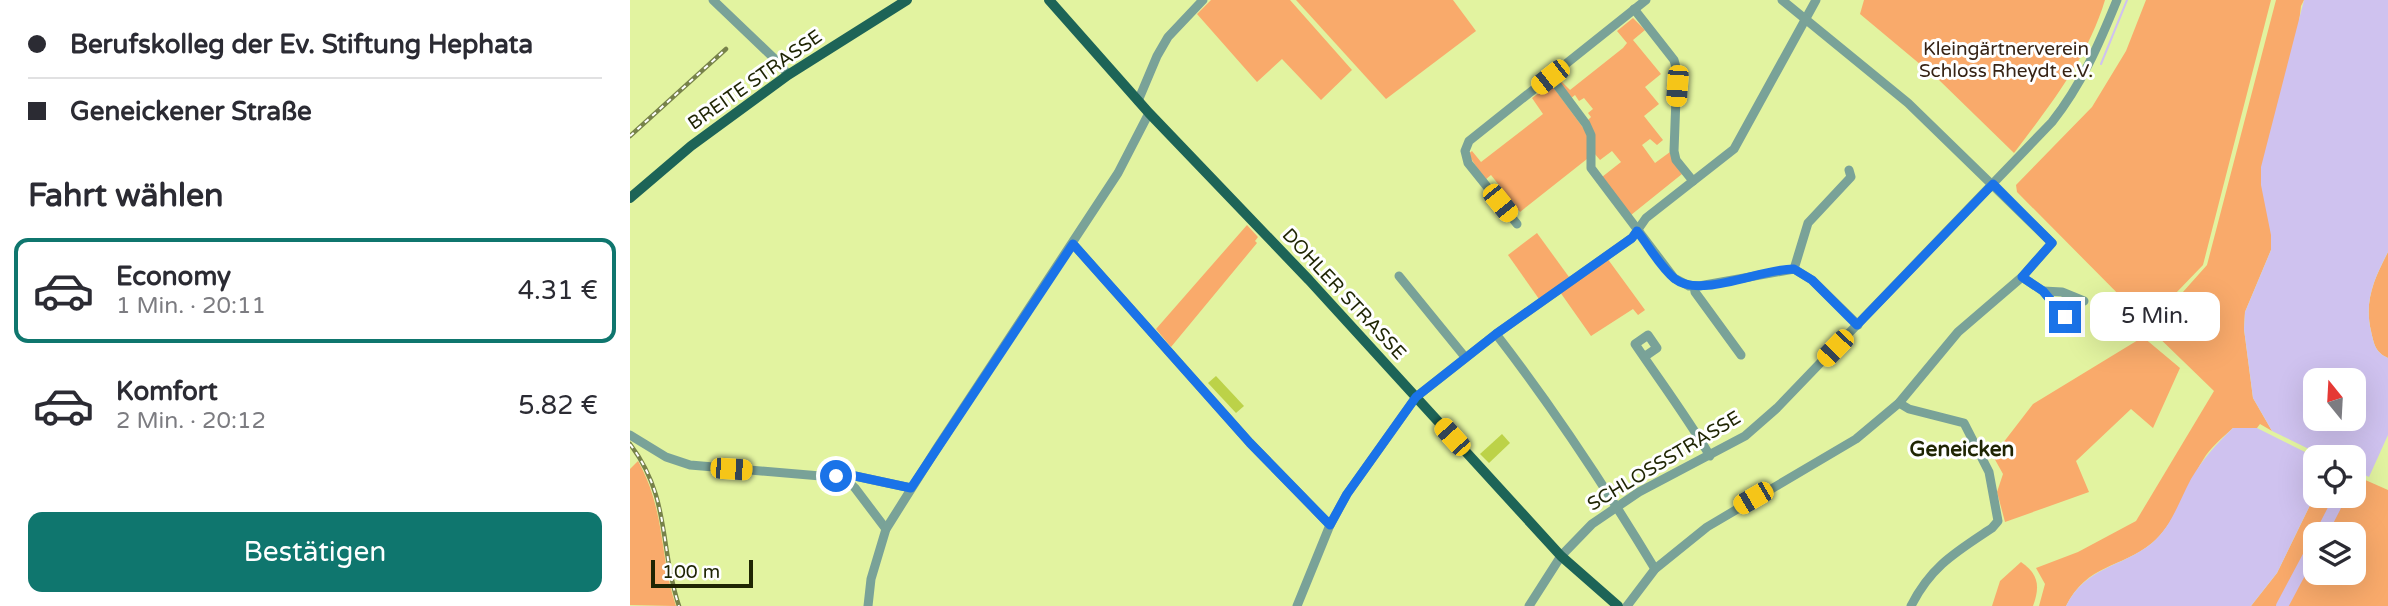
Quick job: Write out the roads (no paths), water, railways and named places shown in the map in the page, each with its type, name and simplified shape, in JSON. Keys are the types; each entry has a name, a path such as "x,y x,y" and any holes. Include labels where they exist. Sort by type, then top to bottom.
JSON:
{"main road":[{"name":"BREITE STRASSE","path":"630,198 691,146 788,75 906,0"},
{"name":"DOHLER STRASSE","path":"1049,0 1149,113 1300,270 1561,556 1618,606"}],"street":[{"path":"713,0 780,64 788,75"},
{"path":"1138,101 1168,37 1203,0"},
{"path":"1517,224 1468,163 1465,151 1469,141 1646,0"},
{"path":"1627,606 1655,569 1707,527 1856,439 1899,403 1958,332 2022,277 2052,243 1908,103 1782,0"},
{"path":"1297,606 1330,525 1347,494 1416,397 1496,334 1632,238 1646,218 1734,149 1816,0"},
{"name":"SCHLOSSSTRASSE","path":"1529,606 1561,556 1592,524 1616,506 1745,436 1857,325 1993,184 2072,97 2093,60 2117,0"},
{"path":"1634,9 1674,60 1678,71 1674,151 1676,160 1693,181"},
{"path":"1550,77 1586,124 1591,135 1591,168 1670,274 1684,284 1694,286 1794,269 1812,280 1857,325"},
{"path":"868,606 871,579 886,529 1118,173 1149,113"},
{"path":"1794,269 1808,223 1844,187 1851,177 1849,170"},
{"path":"1073,244 1250,443 1330,525"},
{"path":"1399,276 1465,357"},
{"path":"2022,277 2043,291 2065,317"},
{"path":"1694,286 1695,292 1741,355"},
{"path":"2043,291 2062,292 2084,301"},
{"path":"1496,334 1547,400 1655,569"},
{"path":"1644,356 1710,456"},
{"path":"1899,403 1909,409 1964,423 1989,472 1998,521 1992,528 1942,561 1920,587 1911,606"},
{"path":"630,435 666,457 690,466 855,476 911,488"},
{"path":"836,476 844,478 855,488 886,529"}],"waterway":[{"path":"2101,64 2127,0"},
{"path":"2327,522 2334,508"},
{"path":"2282,606 2303,567"}],"railway":[{"path":"630,136 726,49"},
{"path":"630,444 643,464 658,503 679,606"}],"district":[{"name":"Geneicken","path":"1962,449"}],"park label":[{"name":"Kleingärtnerverein Schloss Rheydt e.V.","path":"2006,60"}]}
